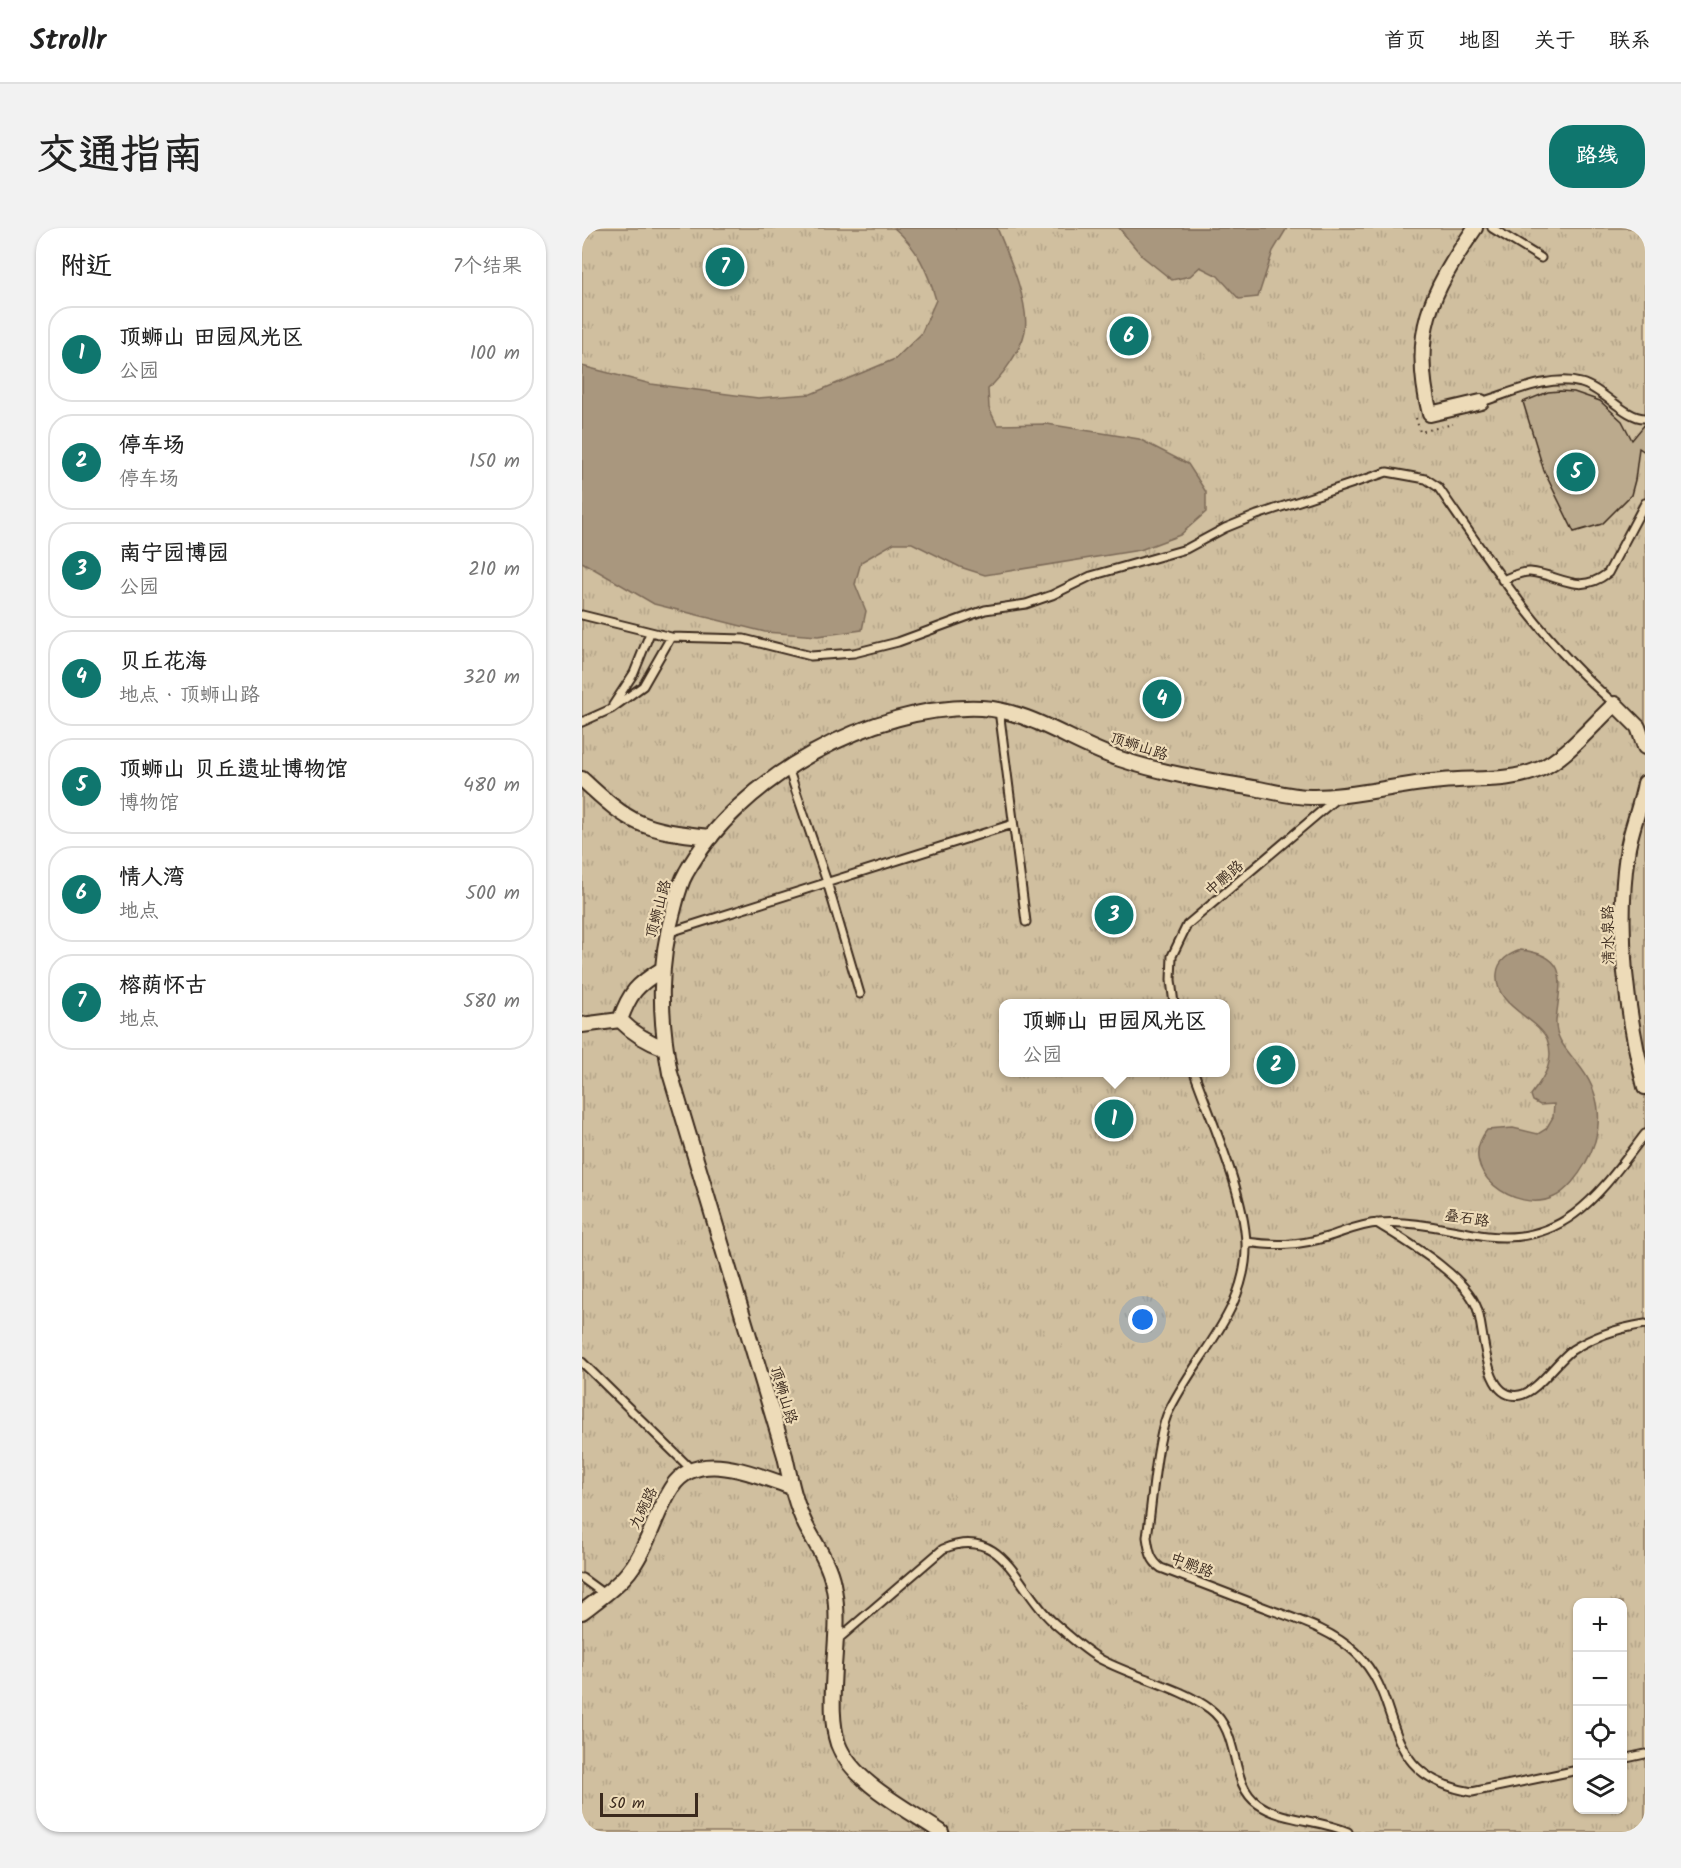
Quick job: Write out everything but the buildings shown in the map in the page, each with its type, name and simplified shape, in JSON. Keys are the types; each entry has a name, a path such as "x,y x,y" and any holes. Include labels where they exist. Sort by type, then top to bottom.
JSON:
{"street":[{"path":"1474,228 1442,276 1430,307 1421,348 1422,383 1430,414 1481,402"},
{"path":"1615,704 1629,715 1638,727 1645,747"},
{"name":"顶蛳山路","path":"941,1832 877,1789 849,1764 838,1744 833,1715 837,1610 833,1582 827,1565 805,1523 792,1487 785,1456 673,1084 665,1048 660,1008 661,970 667,933 685,874 711,837 741,804 788,768 837,740 895,719 942,709 999,709 1021,715 1118,759 1185,777 1310,798 1339,796 1393,785 1504,778 1542,769 1615,704"},
{"path":"582,779 624,816 645,827 711,837"},
{"name":"清水泉路","path":"1645,783 1627,852 1623,906 1623,962 1632,1025 1645,1087"},
{"path":"620,1020 628,997 639,984 661,970"},
{"path":"582,1025 620,1020"},
{"path":"620,1020 632,1032 665,1048"},
{"path":"692,1470 708,1466 738,1470 792,1487"},
{"name":"九碗路","path":"582,1612 633,1566 672,1486 692,1470"}],"lane":[{"path":"1492,228 1541,258"},
{"path":"1481,402 1561,380 1582,383 1605,394 1635,417 1645,418"},
{"path":"582,615 671,637 744,639 811,656 854,653 898,642 985,610 1026,604 1052,595 1091,576 1186,549 1225,528 1257,515 1387,472 1426,479 1438,487 1502,580 1560,650 1615,704"},
{"path":"1502,580 1528,571 1586,585 1599,580 1608,573 1645,503"},
{"path":"611,709 634,673 650,633"},
{"path":"582,722 611,709 643,686 671,637"},
{"path":"999,709 1026,922"},
{"path":"788,768 827,882 860,994"},
{"name":"中鹏路","path":"1173,999 1172,956 1187,926 1339,796"},
{"path":"667,933 1013,824"},
{"name":"中鹏路","path":"1196,1077 1234,1185 1246,1242 1240,1289 1230,1312 1166,1418 1147,1537 1154,1563 1161,1568 1319,1628 1356,1653 1380,1692 1406,1756 1421,1771 1437,1780 1457,1789 1472,1791 1573,1771"},
{"name":"叠石路","path":"1246,1242 1278,1247 1300,1244 1377,1222 1415,1224 1507,1238 1539,1233 1573,1216 1595,1198 1645,1134"},
{"path":"1377,1222 1460,1282 1472,1295 1478,1310 1493,1378 1500,1388 1509,1394 1520,1395 1531,1389 1571,1351 1597,1336 1645,1324"},
{"path":"582,1362 692,1470"},
{"path":"836,1641 944,1549 960,1542 978,1543 993,1548 1051,1620 1101,1659 1210,1709 1228,1728 1240,1780 1257,1803 1286,1816 1334,1825 1348,1832"},
{"path":"582,1578 604,1594"},
{"path":"1627,1758 1645,1754"}],"green space":[{"path":"582,228 1645,228 1645,1832 582,1832"}],"shaded area":[{"path":"894,228 997,228 1017,279 1026,320 1023,339 1015,355 988,389 989,408 997,425 1047,424 1139,439 1188,464 1206,492 1206,512 1180,535 1140,550 985,575 960,567 912,543 894,543 861,562 855,584 866,611 862,630 818,636 765,632 654,604 582,562 582,366 651,384 758,398 811,394 895,359 921,334 936,300 921,261 909,243"},
{"path":"1119,228 1287,228 1273,251 1258,297 1239,299 1218,276 1200,267 1190,276 1172,280 1142,256"},
{"path":"1521,950 1548,958 1559,973 1557,1033 1586,1075 1592,1087 1598,1112 1596,1138 1585,1164 1559,1195 1539,1201 1523,1200 1508,1195 1494,1186 1484,1174 1478,1160 1479,1145 1487,1130 1513,1128 1538,1134 1546,1129 1553,1117 1554,1104 1540,1105 1533,1101 1531,1095 1544,1076 1549,1062 1547,1039 1535,1024 1509,1003 1502,995 1498,985 1499,965 1508,956"}],"place":[{"name":"榕荫怀古","path":"725,267"},
{"name":"情人湾","path":"1129,336"},
{"name":"顶蛳山 贝丘遗址博物馆","path":"1576,472"},
{"name":"贝丘花海","path":"1162,699"},
{"name":"南宁园博园","path":"1114,915"},
{"name":"停车场","path":"1276,1065"},
{"name":"顶蛳山 田园风光区","path":"1114,1119"}]}
